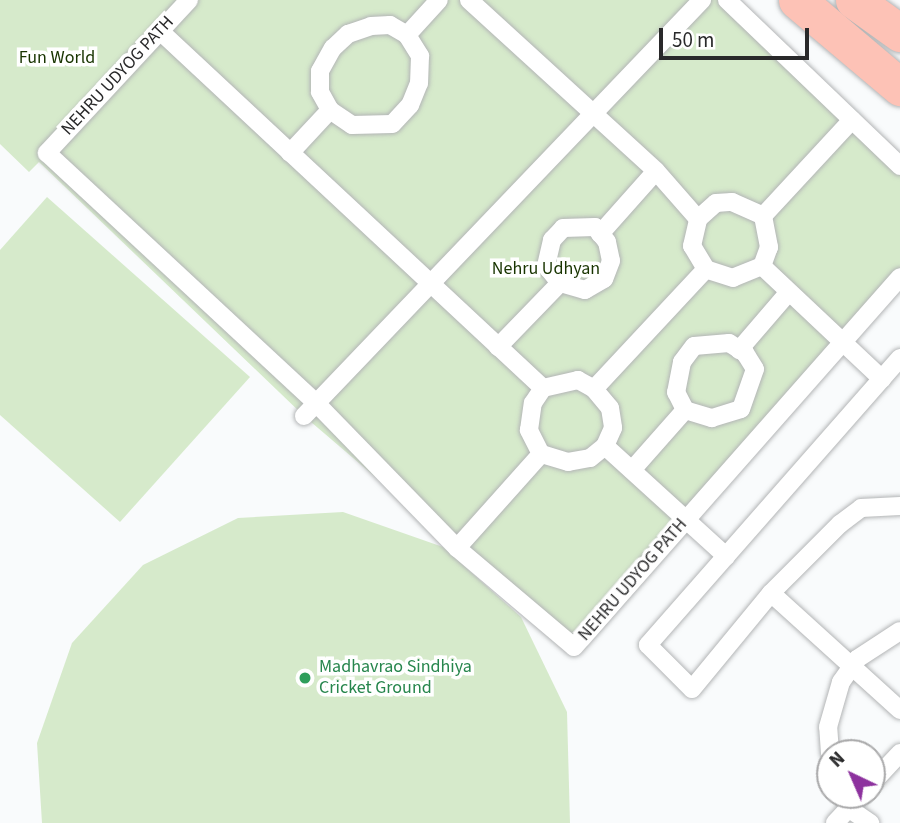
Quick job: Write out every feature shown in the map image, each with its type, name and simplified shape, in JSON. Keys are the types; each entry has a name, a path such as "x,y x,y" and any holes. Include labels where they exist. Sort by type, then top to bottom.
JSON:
{"main road":[{"path":"797,0 900,87"},
{"path":"854,0 894,27"}],"street":[{"name":"NEHRU UDYOG PATH","path":"189,0 47,153 310,410 457,548 574,647 900,277"},
{"path":"407,35 439,0"},
{"path":"469,0 656,171 698,219"},
{"path":"310,410 702,0"},
{"path":"727,0 900,166"},
{"path":"390,25 407,35 420,56 419,83 410,105 392,124 352,125 330,110 320,92 320,71 333,48 348,34 371,26 390,25"},
{"path":"160,31 542,388"},
{"path":"290,153 330,110"},
{"path":"763,216 852,120"},
{"path":"600,234 656,171"},
{"path":"732,202 763,216 769,247 762,266 733,278 706,269 692,246 698,219 716,203 732,202"},
{"path":"579,225 600,234 611,261 604,279 585,290 560,283 546,266 552,240 563,228 579,225"},
{"path":"762,266 882,379"},
{"path":"594,389 706,269"},
{"path":"498,347 560,283"},
{"path":"739,350 788,293"},
{"path":"713,341 739,350 755,369 741,409 712,418 685,410 676,392 682,362 694,346 713,341"},
{"path":"900,358 648,645 692,689 771,593 860,508 900,506"},
{"path":"578,380 594,389 610,408 613,428 605,446 590,458 568,462 541,453 529,430 533,403 542,388 578,380"},
{"path":"632,470 685,410"},
{"path":"605,446 726,556"},
{"path":"457,548 541,453"},
{"path":"771,593 900,710"},
{"path":"829,739 828,727 850,667 900,631"},
{"path":"886,768 900,753"},
{"path":"859,809 870,823"}],"green space":[{"name":"Nehru Udhyan","path":"0,0 727,0 900,166 900,277 574,647 304,416 39,162 29,172 0,144"},
{"path":"47,197 250,377 120,522 0,415 0,250"},
{"name":"Madhavrao Sindhiya Cricket Ground","path":"343,512 443,547 521,617 567,712 570,823 42,823 37,743 72,643 143,565 238,518"}],"place":[{"name":"Madhavrao Sindhiya Cricket Ground","path":"305,678"}],"park label":[{"name":"Fun World","path":"57,58"}]}
